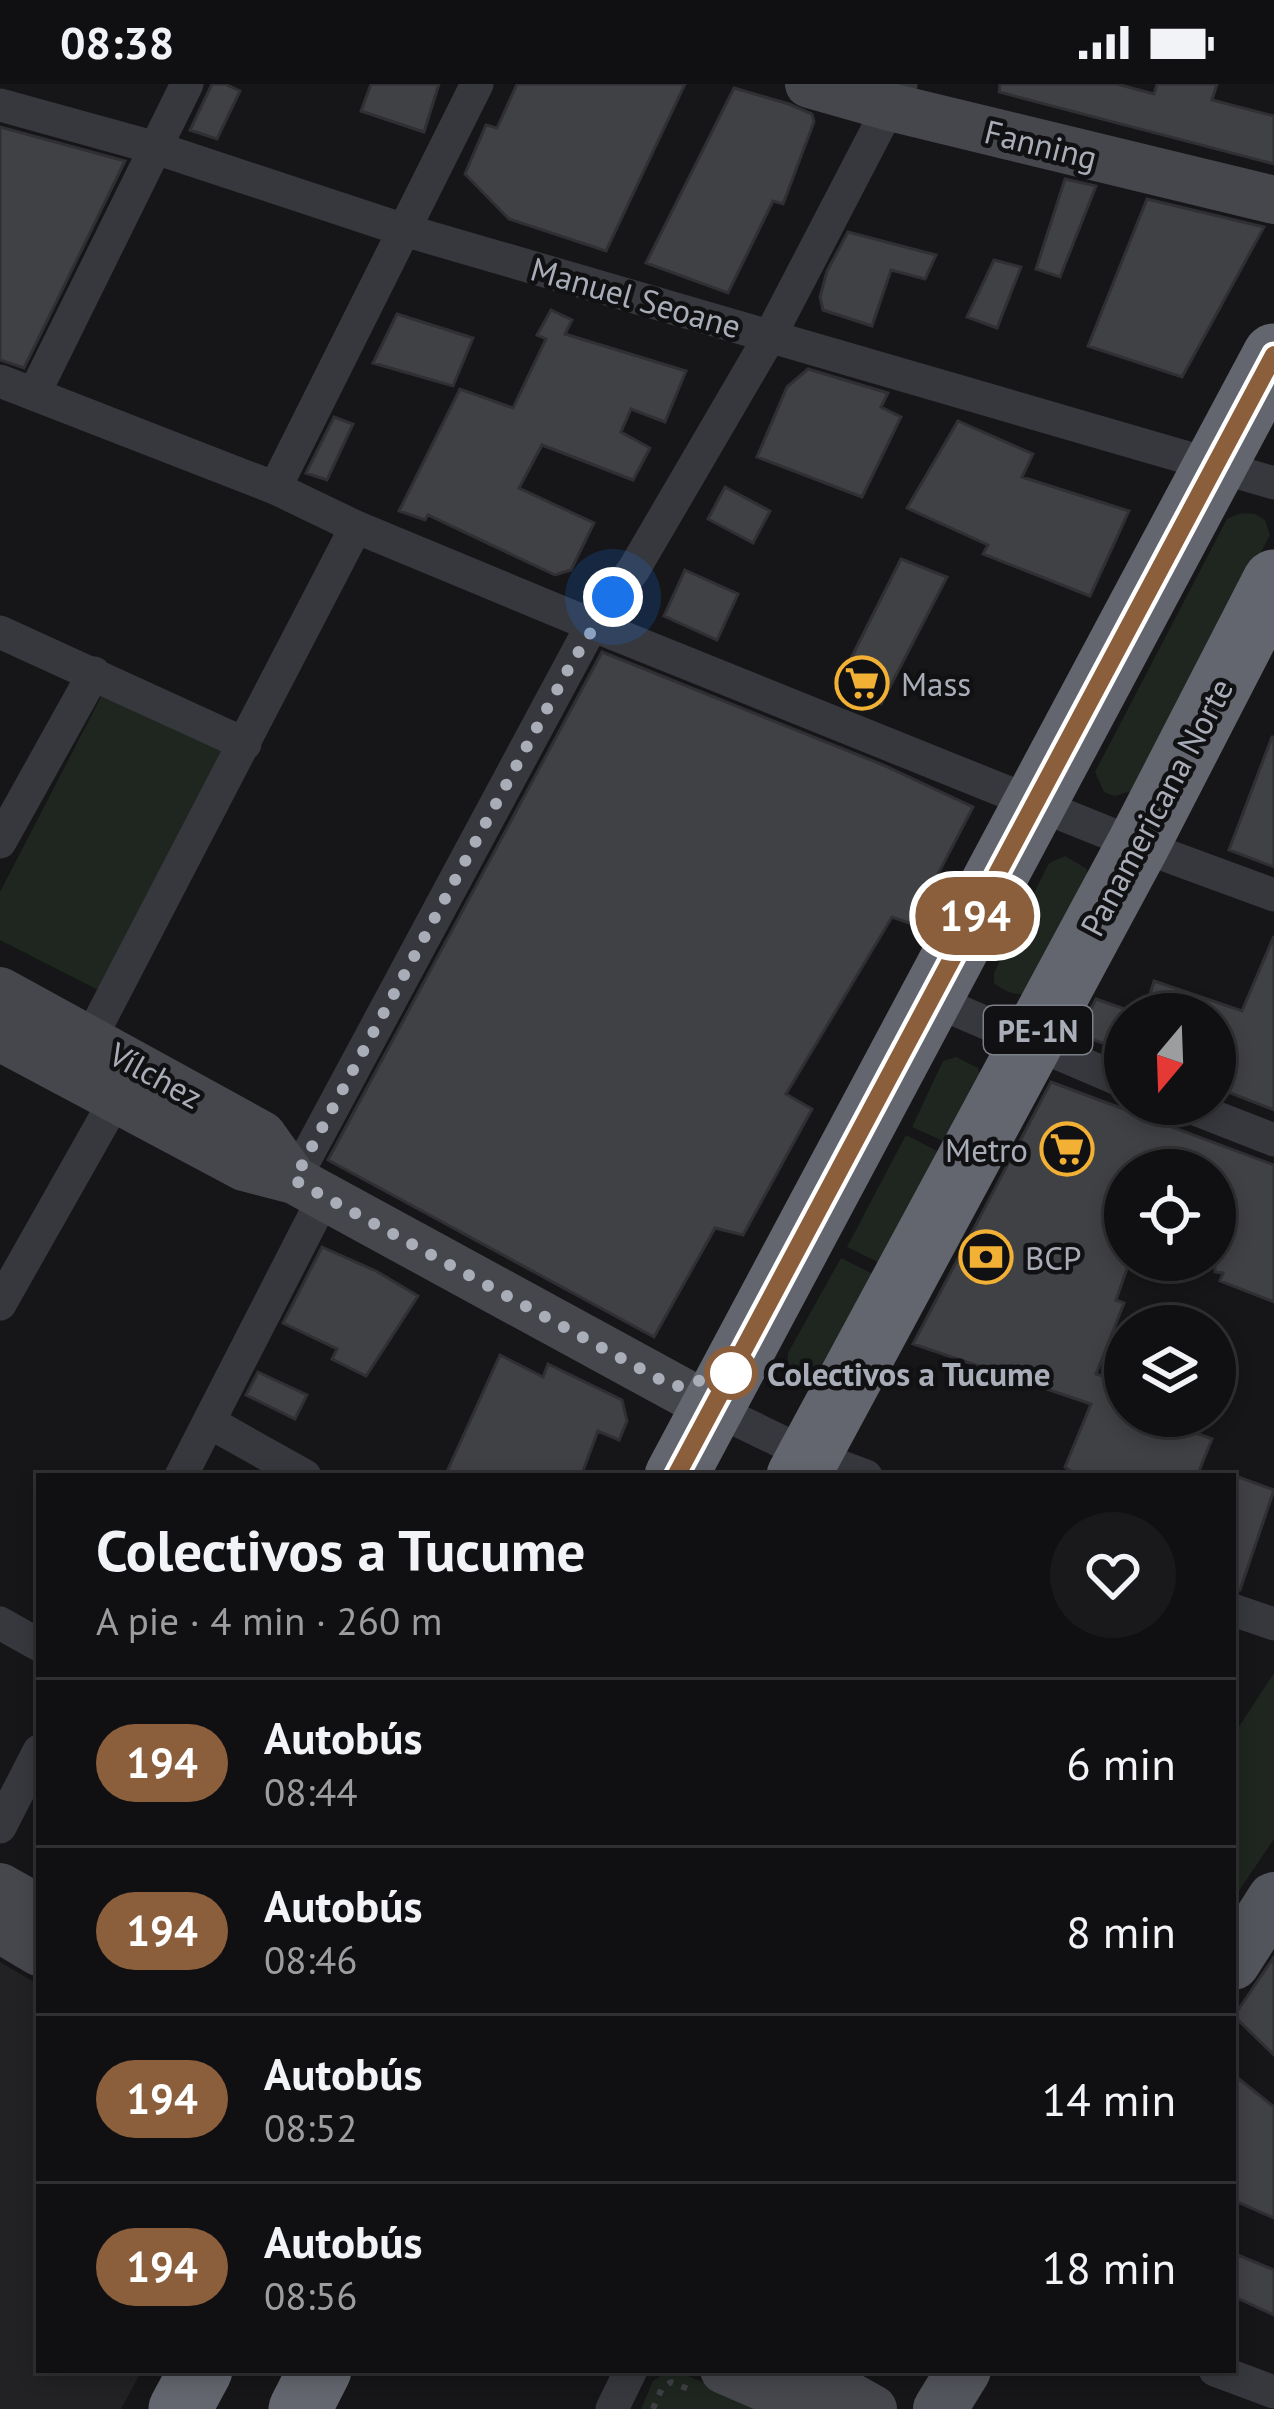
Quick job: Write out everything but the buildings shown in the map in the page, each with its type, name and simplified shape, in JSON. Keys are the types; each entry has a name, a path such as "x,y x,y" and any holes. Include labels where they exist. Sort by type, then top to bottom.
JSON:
{"highway":[{"path":"678,1473 1274,355"},
{"name":"Panamericana Norte","path":"824,1469 1030,1044 1274,581"},
{"path":"180,2409 199,2373"}],"main road":[{"path":"1250,1955 1274,1899"},
{"path":"940,2409 962,2373"}],"street":[{"path":"34,394 187,84"},
{"path":"275,488 477,84"},
{"name":"Fanning","path":"809,84 896,96 1274,200"},
{"path":"183,1473 309,1188 592,625 634,569 770,336 896,96"},
{"name":"Manuel Seoane","path":"0,105 156,148 404,230 1274,483"},
{"path":"0,381 275,488 356,527 592,625 1274,895"},
{"path":"90,1039 356,527"},
{"path":"0,632 245,744"},
{"path":"0,842 94,673"},
{"name":"Vílchez","path":"0,991 262,1135 309,1188"},
{"path":"930,999 1104,1074"},
{"name":"Vílchez","path":"0,1037 244,1167 309,1188 712,1408"},
{"path":"0,1304 116,1099"},
{"path":"1236,1125 1274,1140"},
{"path":"712,1408 824,1469"},
{"path":"209,1422 300,1473"},
{"path":"1236,1611 1274,1624"},
{"path":"0,1622 36,1643"},
{"path":"0,1827 36,1757"},
{"path":"0,1887 36,1907"},
{"path":"0,1929 36,1950"},
{"path":"613,2409 630,2373"},
{"path":"808,2373 873,2409"},
{"path":"1223,2373 1274,2392"},
{"path":"710,2381 814,2409"}],"path":[{"path":"653,2409 662,2388 671,2382 710,2381"}],"shaded area":[{"path":"1241,513 1265,520 1270,535 1138,789 1115,796 1104,792 1095,772 1227,519"},
{"path":"103,693 237,753 108,995 0,940 0,892"},
{"path":"1065,856 1087,869 1088,884 1035,991 1009,992 994,983 994,973 1049,863"},
{"path":"956,1057 978,1068 982,1082 952,1145 912,1127 943,1061"},
{"path":"906,1135 945,1155 886,1266 847,1247"},
{"path":"841,1258 881,1278 812,1386 797,1384 787,1372 788,1353"},
{"path":"1274,1673 1274,1839 1236,1895 1236,1731"},
{"path":"0,1962 36,1983 36,2373 140,2373 121,2409 0,2409"},
{"path":"665,2373 680,2373 768,2409 641,2409 653,2381"}],"bus line":[{"name":"194","path":"678,1473 1274,355"}],"place":[{"name":"Mass","path":"862,683"},
{"name":"Metro","path":"1067,1149"},
{"name":"BCP","path":"986,1257"},
{"name":"Colectivos a Tucume","path":"731,1373"}],"route":[{"path":"613,597 592,625 294,1180 674,1387 731,1373"}]}
